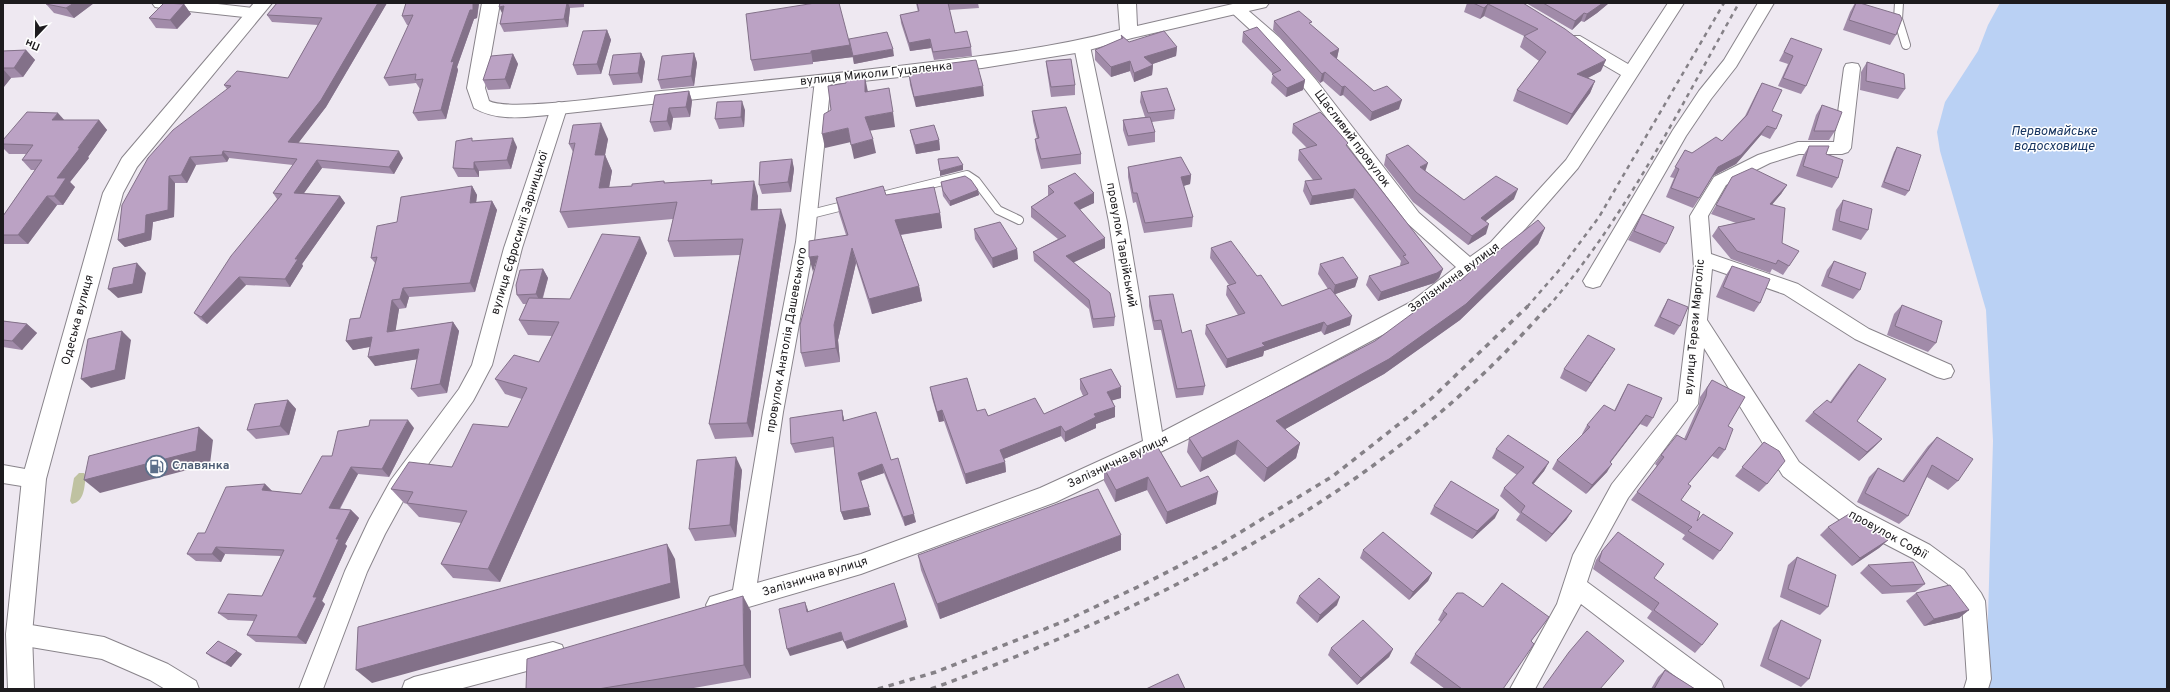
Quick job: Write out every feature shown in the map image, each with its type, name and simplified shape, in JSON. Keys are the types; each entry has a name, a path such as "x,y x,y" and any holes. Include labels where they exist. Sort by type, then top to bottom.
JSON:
{"street":[{"path":"161,3 258,8"},
{"path":"491,3 476,88 481,104 490,109 503,111 559,108"},
{"path":"1127,3 1129,33"},
{"name":"вулиця Миколи Гуцаленка","path":"559,108 982,62 1082,46 1129,33 1260,3"},
{"name":"Залізнична вулиця","path":"697,611 861,564 1048,494 1191,428 1418,307 1469,267 1498,248 1572,164 1676,3"},
{"path":"1593,281 1679,134 1705,95 1730,63 1766,3"},
{"name":"Одеська вулиця","path":"21,689 19,634 34,479 113,193 128,163 258,8"},
{"name":"Щасливий провулок","path":"1237,9 1274,42 1310,84 1412,218 1469,267"},
{"path":"1559,31 1631,73"},
{"name":"провулок Таврійський","path":"1082,46 1118,222 1154,445"},
{"name":"вулиця Терези Марголіс","path":"1522,689 1568,608 1584,555 1620,491 1688,404 1698,320 1703,258 1699,216 1720,182 1764,159 1798,148 1842,148 1852,68"},
{"name":"провулок Анатолія Дашевського","path":"743,598 773,412 804,242 823,80"},
{"name":"вулиця Єфросинії Зарницької","path":"311,689 356,571 377,527 399,487 466,394 482,365 513,248 559,108"},
{"path":"1703,258 1791,289 1862,334 1944,371"},
{"name":"провулок Софії","path":"1698,320 1791,469 1849,514 1922,552 1956,578 1973,601 1979,679 1976,689"},
{"path":"3,474 34,479"},
{"path":"1574,586 1712,689"},
{"path":"19,634 104,648 159,672 187,689"},
{"path":"414,689 575,646"}],"lane":[{"path":"1899,3 1898,19 1906,45"},
{"path":"807,215 967,175 976,181 998,210 1019,220"}],"green space":[{"path":"79,473 84,473 86,476 84,489 82,497 72,504 70,501 74,478"}],"water":[{"name":"Первомайське водосховище","path":"2000,3 2167,3 2167,689 1986,689 1993,441 1986,310 1940,151 1937,132 1945,102 1978,51 1988,25"}],"building":[{"path":"74,3 66,8 46,4"},
{"path":"164,3 184,4 170,20 149,18"},
{"path":"277,3 378,3 321,100 288,142 399,151 389,167 317,160 294,193 340,196 295,259 298,259 285,279 239,277 201,317 194,313 231,256 282,194 273,193 297,159 223,151 222,155 190,157 181,175 169,176 168,210 146,215 145,233 118,240 122,205 148,158 173,130 231,86 224,85 237,71 288,78 322,18 267,15"},
{"path":"406,3 473,3 473,10 470,10 451,62 454,61 441,110 413,113 423,79 415,80 416,74 384,78 413,15 402,16"},
{"path":"500,3 567,3 564,19 500,24 504,6 499,7"},
{"path":"815,3 839,3 850,45 811,51 811,53 751,60 746,14"},
{"path":"917,3 948,3 955,33 967,31 971,47 933,52 930,39 909,43 900,15 919,11"},
{"path":"1473,3 1523,3 1565,29 1606,60 1577,74 1595,81 1572,114 1517,90 1546,52 1524,36 1538,29 1488,4 1484,8"},
{"path":"1543,3 1603,3 1587,14 1584,13 1575,21"},
{"path":"1856,3 1900,15 1902,19 1896,35 1849,20"},
{"path":"1299,11 1312,22 1309,23 1339,49 1330,53 1374,91 1387,86 1402,100 1372,112 1345,86 1342,87 1325,72 1322,74 1274,21"},
{"path":"1257,27 1305,80 1287,88 1272,74 1281,70 1243,32"},
{"path":"607,30 597,64 573,65 583,31"},
{"path":"1164,31 1177,47 1144,57 1153,65 1134,73 1130,61 1111,67 1095,50 1123,38 1121,35 1129,42"},
{"path":"887,32 893,49 853,56 849,39"},
{"path":"1791,38 1822,49 1806,86 1783,78 1793,56 1784,52"},
{"path":"26,50 14,68 3,68 3,51"},
{"path":"641,53 638,73 609,75 613,55"},
{"path":"694,53 691,76 658,80 662,56"},
{"path":"513,54 505,79 483,80 491,56"},
{"path":"1071,59 1075,85 1051,87 1046,61"},
{"path":"976,60 983,86 914,97 909,75 937,70 936,65"},
{"path":"1867,62 1904,74 1905,89 1866,81"},
{"path":"865,77 865,92 889,88 893,112 865,117 873,139 851,145 848,128 822,134 824,114 831,110 828,86 846,83 846,80"},
{"path":"1762,83 1782,90 1772,111 1782,115 1776,129 1767,126 1741,155 1718,167 1699,198 1671,188 1679,169 1675,167 1685,150 1692,153 1716,137 1722,141 1747,115"},
{"path":"1167,88 1175,110 1148,113 1141,92"},
{"path":"689,91 686,107 669,108 667,121 650,122 655,95"},
{"path":"742,101 741,117 715,119 717,102"},
{"path":"1822,105 1842,112 1835,131 1814,131"},
{"path":"1066,107 1081,154 1041,159 1035,139 1039,138 1032,111"},
{"path":"27,112 58,113 52,120 99,120 57,178 66,178 54,196 47,196 18,235 3,235 3,216 42,160 22,160 33,145 3,144 3,140"},
{"path":"1320,112 1348,143 1346,145 1443,269 1437,273 1381,292 1369,276 1409,263 1403,256 1406,255 1355,189 1312,196 1305,181 1322,179 1299,150 1317,145 1293,124"},
{"path":"1150,117 1155,132 1128,136 1123,120"},
{"path":"601,123 595,155 605,155 599,188 632,186 632,184 664,181 664,183 712,180 711,184 754,181 751,210 781,209 747,423 709,424 743,239 668,241 677,202 560,212 575,143 569,144 573,125"},
{"path":"934,125 939,140 915,145 910,130"},
{"path":"472,138 472,141 513,138 507,160 474,162 474,169 453,168 456,141"},
{"path":"1408,145 1428,163 1420,167 1464,200 1496,176 1518,189 1481,218 1489,224 1472,236 1416,192 1386,155"},
{"path":"1809,146 1829,146 1826,154 1843,160 1838,178 1803,166"},
{"path":"1897,147 1921,155 1909,191 1884,182"},
{"path":"958,157 963,165 940,171 938,159"},
{"path":"1181,157 1191,175 1181,177 1193,217 1145,223 1137,193 1133,193 1128,167"},
{"path":"792,159 788,182 759,185 760,162"},
{"path":"1752,168 1787,185 1770,204 1785,208 1782,243 1799,251 1789,266 1778,260 1776,264 1737,251 1718,227 1755,219 1716,205 1732,177"},
{"path":"1075,173 1094,193 1074,203 1105,238 1066,256 1110,293 1115,317 1093,319 1089,300 1033,252 1066,236 1031,207 1054,192 1048,186"},
{"path":"965,176 971,180 978,190 950,201 943,191 941,182"},
{"path":"472,186 470,203 492,201 470,283 403,288 400,299 392,300 387,332 453,322 440,384 411,389 419,349 368,357 372,337 346,341 350,319 360,318 377,257 371,258 377,226 397,222 401,197"},
{"path":"883,186 886,195 934,187 940,213 895,220 919,286 869,299 852,248 834,325 836,348 801,353 800,325 818,256 809,257 809,241 848,235 836,198"},
{"path":"1843,200 1872,209 1868,230 1839,221"},
{"path":"1642,214 1674,227 1666,244 1634,231"},
{"path":"1538,220 1545,228 1466,304 1389,359 1276,421 1300,443 1267,468 1238,440 1202,458 1189,438 1375,341 1459,279 1460,281 1481,262 1483,263"},
{"path":"1000,222 1017,249 992,258 974,229"},
{"path":"602,234 640,237 488,569 441,564 467,511 407,503 413,492 391,489 409,462 452,467 473,424 508,427 527,388 495,379 514,355 539,362 559,322 519,320 529,298 570,299"},
{"path":"1231,241 1257,276 1261,275 1282,306 1330,288 1352,316 1327,326 1324,322 1262,343 1265,346 1227,359 1206,325 1245,313 1227,286 1236,283 1211,248"},
{"path":"1343,257 1358,278 1335,285 1320,264"},
{"path":"1834,261 1866,273 1860,290 1828,277"},
{"path":"137,263 133,284 108,289 113,268"},
{"path":"1732,266 1770,279 1760,303 1723,287"},
{"path":"543,269 536,294 517,295 516,285 520,270"},
{"path":"1173,294 1182,333 1191,330 1205,386 1177,389 1161,320 1154,321 1149,296"},
{"path":"1668,299 1688,307 1680,326 1660,317"},
{"path":"1902,305 1942,321 1936,343 1895,326"},
{"path":"3,321 27,324 12,341 3,340"},
{"path":"122,331 115,370 81,379 88,339"},
{"path":"1588,335 1615,349 1591,383 1564,369"},
{"path":"1859,364 1886,379 1857,421 1882,439 1867,452 1813,412 1827,400 1831,403"},
{"path":"1111,369 1121,387 1107,392 1115,407 1094,414 1096,417 1065,432 1061,426 1000,450 1005,462 965,474 942,410 937,412 930,387 967,378 977,411 985,409 988,416 1035,398 1044,414 1088,394 1080,379"},
{"path":"1712,380 1745,397 1728,426 1733,429 1725,450 1719,447 1688,484 1691,486 1681,500 1700,512 1697,521 1703,514 1733,533 1720,551 1688,531 1692,527 1637,492 1664,457 1661,455 1677,435 1686,440 1706,396 1707,388"},
{"path":"1628,384 1662,398 1653,418 1646,415 1610,462 1612,464 1592,485 1557,460 1590,427 1587,425 1604,405 1615,411"},
{"path":"288,400 280,426 247,430 255,404"},
{"path":"842,410 843,421 876,412 891,460 898,458 914,514 903,517 882,464 858,473 869,507 841,512 833,437 791,444 790,418"},
{"path":"370,420 408,420 382,469 351,467 329,508 351,510 336,539 339,539 313,597 317,597 297,637 247,635 257,615 218,613 228,594 262,596 284,550 216,547 212,554 187,554 198,533 205,533 226,487 265,484 262,490 301,494 322,456 332,456 338,431 369,426"},
{"path":"199,427 196,451 84,480 89,456"},
{"path":"1508,435 1549,462 1532,483 1572,511 1552,534 1521,512 1525,506 1504,488 1524,467 1496,449"},
{"path":"1937,437 1973,459 1958,481 1932,465 1908,516 1865,493 1878,468 1904,482"},
{"path":"1764,442 1779,451 1785,461 1767,484 1742,467"},
{"path":"1157,446 1181,487 1208,476 1218,492 1167,512 1148,477 1116,490 1104,468"},
{"path":"736,457 730,525 689,529 697,460"},
{"path":"1451,481 1499,510 1477,531 1434,506"},
{"path":"1098,489 1121,535 937,604 918,555"},
{"path":"1849,514 1874,527 1888,540 1860,558 1828,527"},
{"path":"1383,532 1432,573 1413,592 1363,550"},
{"path":"1618,532 1664,564 1654,578 1718,624 1702,645 1654,610 1659,603 1599,561 1602,551"},
{"path":"667,544 671,583 356,670 358,627"},
{"path":"1797,557 1836,575 1828,607 1788,589"},
{"path":"1913,562 1925,584 1891,586 1868,565"},
{"path":"1319,578 1340,597 1320,615 1299,596"},
{"path":"894,583 906,620 844,642 841,632 787,649 779,609 805,602 807,612"},
{"path":"1502,583 1549,617 1531,641 1534,644 1503,689 1462,689 1415,654 1447,614 1443,611 1457,593 1463,593 1483,607"},
{"path":"1950,585 1969,610 1934,619 1916,593"},
{"path":"743,596 744,665 598,689 526,689 527,659"},
{"path":"1363,620 1393,649 1361,678 1331,648"},
{"path":"1781,620 1821,640 1809,679 1768,659"},
{"path":"1587,631 1624,661 1600,689 1544,689 1543,688 1569,652"},
{"path":"218,641 237,651 225,663 206,653"},
{"path":"1665,670 1695,689 1654,689"},
{"path":"1178,674 1185,689 1146,689"}],"railway":[{"path":"1527,307 1561,268 1599,217 1724,3"},
{"path":"1548,307 1603,236 1628,198 1739,3"},
{"path":"931,689 1017,656 1102,620 1184,580 1265,536 1342,488 1415,433 1484,373 1548,306"},
{"path":"878,689 936,672 1065,621 1144,584 1216,547 1333,476 1432,398 1527,307"}],"place":[{"name":"Славянка","path":"157,466"}]}
